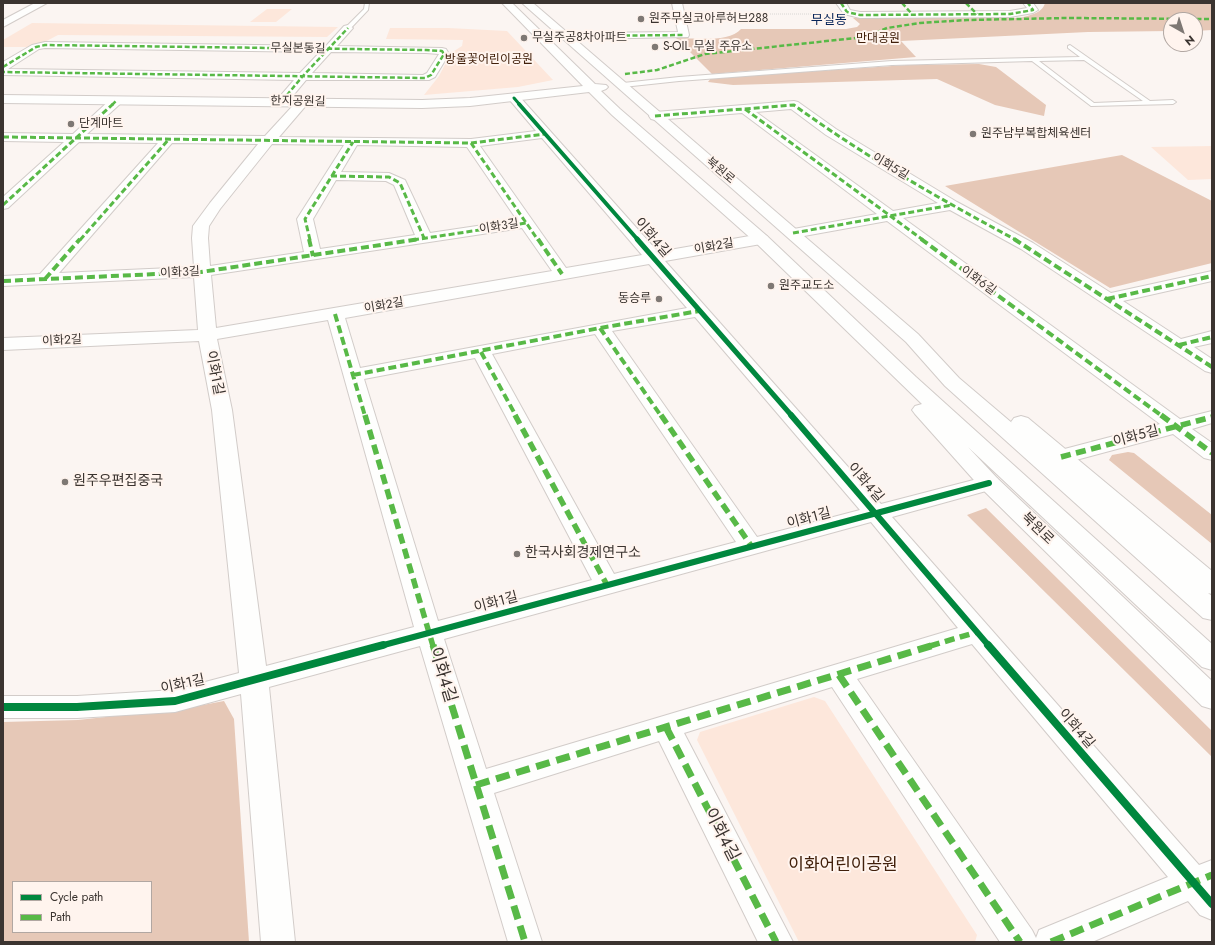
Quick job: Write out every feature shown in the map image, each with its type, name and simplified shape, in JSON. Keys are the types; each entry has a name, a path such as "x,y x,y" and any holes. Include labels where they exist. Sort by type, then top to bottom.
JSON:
{"street":[{"path":"3,24 42,3"},
{"name":"북원로","path":"507,3 616,112 761,239 875,349 1212,660"},
{"name":"북원로","path":"527,3 623,85 655,116 793,233 912,338 952,382 1212,611"},
{"path":"580,36 684,35 677,3"},
{"path":"841,3 847,12 860,15 1021,13 1033,10 1028,3"},
{"path":"902,3 912,14"},
{"path":"966,3 978,14"},
{"path":"302,76 348,28"},
{"name":"무실본동길","path":"3,67 36,47 45,45 426,50 442,52 444,54 431,75 425,78 3,72"},
{"name":"무실본동길","path":"293,101 302,76"},
{"name":"한지공원길","path":"3,99 116,101 293,101 422,104 514,98 623,85"},
{"name":"이화4길","path":"514,98 654,258 699,312 876,513 977,632 1206,887"},
{"path":"3,205 116,101"},
{"name":"이화1길","path":"278,942 254,680 222,410 207,334 201,272 201,226 268,141 293,101"},
{"name":"이화5길","path":"655,116 794,105 831,132 952,205 1026,246 1212,367"},
{"name":"이화6길","path":"745,109 1212,453"},
{"path":"3,136 471,143 545,134"},
{"path":"45,279 169,139"},
{"path":"313,256 305,219 353,142"},
{"name":"이화3길","path":"471,143 562,274"},
{"path":"331,176 389,177 400,183 424,238"},
{"name":"이화2길","path":"3,344 207,334 334,314 952,205"},
{"name":"이화3길","path":"3,281 201,272 313,256 526,222"},
{"path":"1107,299 1212,276"},
{"path":"353,375 481,352 600,328 699,312"},
{"path":"334,314 429,633"},
{"path":"600,328 752,546"},
{"path":"1179,345 1212,337"},
{"name":"북원로","path":"912,338 971,379 1212,585"},
{"name":"북원로","path":"875,349 904,391 989,483 1212,698"},
{"path":"481,352 607,585"},
{"name":"이화5길","path":"1061,457 1212,417"},
{"name":"이화1길","path":"3,707 77,707 174,701 989,483"},
{"path":"476,785 977,632"},
{"name":"이화4길","path":"429,633 525,942"},
{"path":"839,674 1020,942"},
{"name":"이화4길","path":"666,727 776,942"},
{"path":"1051,942 1206,887"}],"lane":[{"path":"348,28 366,9 367,3"},
{"path":"1070,47 1149,103"},
{"path":"623,85 679,79 892,63 1086,58"},
{"path":"1034,60 1092,105 1173,102"}],"path":[{"path":"679,13 860,15"}],"green space":[{"name":"만대공원","path":"1045,3 1212,3 1212,30 1203,31 1203,12 1163,12 1163,31 1088,32 901,41 916,57 712,74 676,38 720,38 736,33 741,29 846,29 857,27 860,24 853,18 1020,18 1038,12"},
{"path":"267,9 292,9 276,22 250,22"},
{"path":"32,23 338,27 327,37 58,35 39,45 28,47 3,47 3,40"},
{"name":"방울꽃어린이공원","path":"390,28 448,28 507,31 553,80 518,87 424,95 439,76 451,53 462,46 463,40 386,39"},
{"path":"979,64 996,67 1046,105 1044,116 995,105 937,79 733,85 708,82 711,78 907,65"},
{"path":"1212,146 1212,179 1188,180 1151,147"},
{"path":"1122,155 1212,201 1212,263 1110,288 945,186"},
{"path":"1128,452 1134,453 1212,515 1212,544 1109,460 1112,455"},
{"path":"986,508 1212,731 1212,757 967,515"},
{"name":"이화어린이공원","path":"814,697 825,701 977,935 975,942 799,942 697,740 700,732"},
{"path":"224,701 234,719 249,942 3,942 3,722 78,720 187,708"}],"marked path":[{"path":"841,3 847,12 860,15 1010,14 1033,10 1028,3"},
{"path":"902,3 912,14"},
{"path":"966,3 977,14"},
{"path":"625,74 657,70 705,54 865,37 887,28 920,23 967,20 1066,18 1212,19"},
{"path":"282,101 302,77 348,28"},
{"path":"580,36 684,35"},
{"path":"3,67 36,47 45,45 426,50 442,51 444,54 431,75 425,78 3,72"},
{"path":"3,205 116,101"},
{"path":"655,116 794,105 831,132 952,205 1027,246 1212,367"},
{"path":"745,109 1212,453"},
{"path":"3,137 471,143 545,134"},
{"path":"45,279 169,139"},
{"path":"313,256 305,219 353,142"},
{"path":"471,143 562,274"},
{"path":"331,176 389,177 400,183 424,238"},
{"path":"793,233 952,205"},
{"path":"3,281 201,272 526,223"},
{"path":"1107,299 1212,276"},
{"path":"353,375 600,328 699,311"},
{"path":"335,314 429,633 525,942"},
{"path":"600,328 752,547"},
{"path":"1179,345 1212,337"},
{"path":"481,352 607,585"},
{"path":"1061,457 1212,417"},
{"path":"476,785 977,632"},
{"path":"839,675 1020,942"},
{"path":"666,727 776,942"},
{"path":"1051,942 1212,875"}],"cycle path":[{"path":"514,98 876,513 1212,904"},
{"path":"3,707 77,707 175,701 989,483"}],"place":[{"name":"원주무실코아루허브288","path":"641,19"},
{"name":"무실주공8차아파트","path":"524,38"},
{"name":"S-OIL 무실 주유소","path":"655,47"},
{"name":"단계마트","path":"71,124"},
{"name":"원주남부복합체육센터","path":"973,134"},
{"name":"원주교도소","path":"771,286"},
{"name":"동승루","path":"659,299"},
{"name":"원주우편집중국","path":"65,482"},
{"name":"한국사회경제연구소","path":"517,554"}],"district":[{"name":"무실동","path":"829,21"}]}
